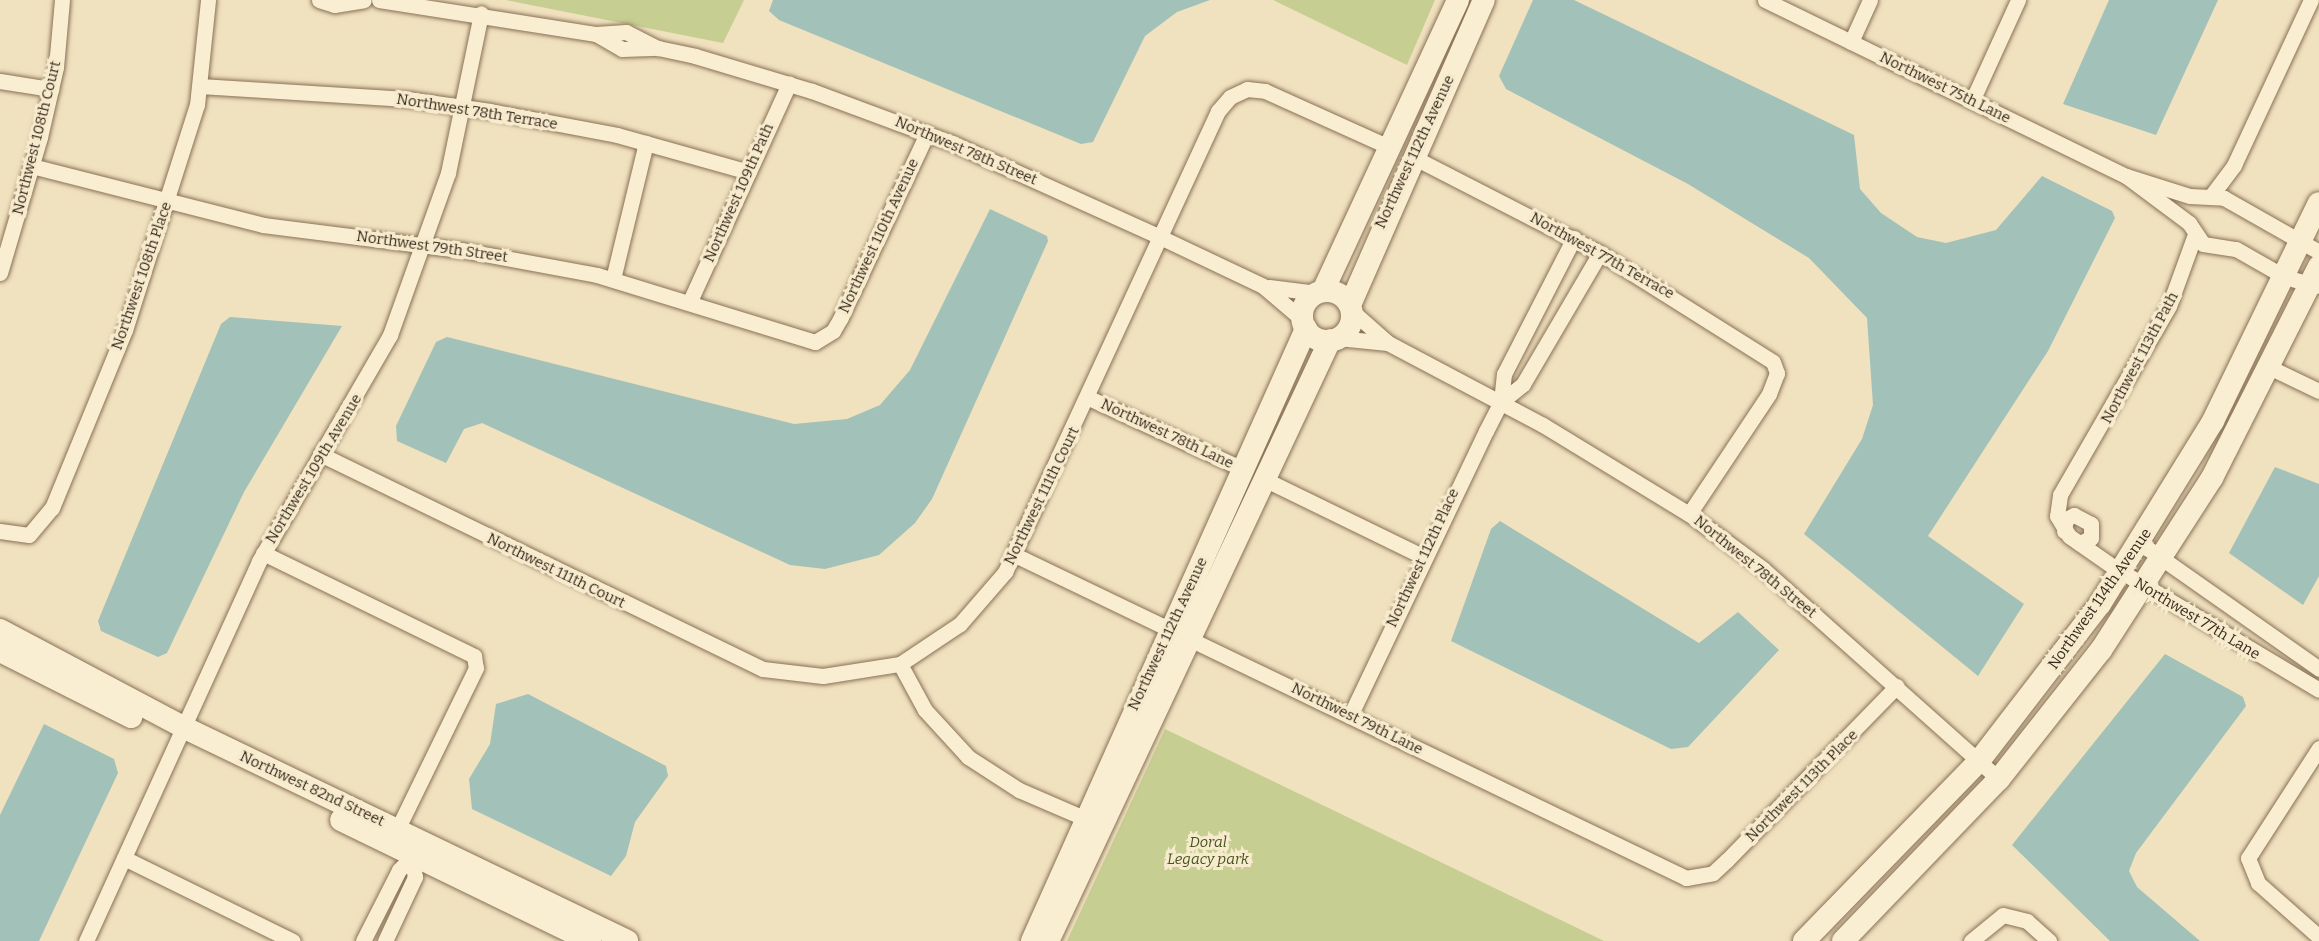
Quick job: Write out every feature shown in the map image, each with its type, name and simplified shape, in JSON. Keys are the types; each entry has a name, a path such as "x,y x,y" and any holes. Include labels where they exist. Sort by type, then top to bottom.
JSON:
{"street":[{"name":"Northwest 108th Court","path":"1,265 32,166 51,89 62,0"},
{"name":"Northwest 108th Place","path":"0,531 29,535 52,508 126,330 168,198 200,86 208,0"},
{"path":"319,0 334,5 364,0"},
{"name":"Northwest 78th Street","path":"379,0 481,14 596,34 626,32 658,48 789,84 927,133 1160,237 1263,286 1304,325"},
{"name":"Northwest 112th Avenue","path":"1320,292 1391,148 1458,0"},
{"name":"Northwest 112th Avenue","path":"1351,308 1413,157 1484,0"},
{"name":"Northwest 75th Lane","path":"1765,0 2126,176 2208,196 2310,246"},
{"path":"1851,42 1870,0"},
{"path":"1972,101 2019,0"},
{"name":"Northwest 113th Path","path":"2064,531 2057,506 2188,264 2191,230 2208,196 2234,165 2311,0"},
{"name":"Northwest 109th Avenue","path":"86,941 263,553 390,335 426,245 463,107 481,14"},
{"path":"0,81 51,89"},
{"name":"Northwest 109th Path","path":"690,301 789,84"},
{"name":"Northwest 78th Terrace","path":"200,86 463,107 646,143 749,172"},
{"name":"Northwest 111th Court","path":"320,454 763,669 823,676 900,664 960,624 1015,555 1089,398 1218,111 1247,89 1264,91 1391,148"},
{"name":"Northwest 110th Avenue","path":"826,337 842,317 927,133"},
{"path":"613,279 646,143"},
{"name":"Northwest 77th Terrace","path":"1413,157 1574,238 1763,352 1777,373 1769,394 1689,514"},
{"name":"Northwest 79th Street","path":"32,166 168,198 282,229 426,245 613,279 690,301 800,339 814,342 826,337"},
{"name":"Northwest 75th Lane","path":"2126,176 2208,246 2236,249 2285,277 2316,279"},
{"name":"Northwest 114th Avenue","path":"1804,941 1979,761 2121,573 2213,421 2285,277 2310,246 2319,203"},
{"name":"Northwest 112th Place","path":"1350,716 1422,556 1501,402 1504,374 1574,238"},
{"name":"Northwest 112th Place","path":"1501,402 1523,384 1600,253"},
{"name":"Northwest 114th Avenue","path":"1845,940 1999,779 2144,587 2163,559 2271,368 2316,279"},
{"name":"Northwest 78th Street","path":"1263,286 1320,292"},
{"path":"1320,292 1337,293 1351,308 1349,327 1334,339 1304,325 1306,303 1320,292"},
{"name":"Northwest 78th Street","path":"1351,308 1388,343 1501,402 1689,514 1763,569 1999,779"},
{"name":"Northwest 112th Avenue","path":"1049,941 1108,810 1304,325"},
{"name":"Northwest 78th Street","path":"1334,339 1388,343"},
{"name":"Northwest 112th Avenue","path":"1032,941 1084,818 1180,634 1266,480 1334,339"},
{"path":"2271,368 2319,391"},
{"name":"Northwest 78th Lane","path":"1089,398 1245,470"},
{"path":"1266,480 1422,556"},
{"path":"2064,531 2066,519 2074,515 2091,524 2091,538 2079,543"},
{"name":"Northwest 77th Lane","path":"2064,531 2121,573 2319,690"},
{"name":"Northwest 77th Lane","path":"2140,543 2319,669"},
{"path":"263,553 474,656 476,668 397,830"},
{"name":"Northwest 79th Lane","path":"1015,555 1677,873 1701,877"},
{"name":"Northwest 82nd Street","path":"0,630 180,734 590,941"},
{"name":"Northwest 82nd Street","path":"0,651 397,830 416,853 627,941"},
{"path":"900,664 925,710 968,757 1019,790 1084,818 1095,819 1108,810"},
{"name":"Northwest 113th Place","path":"1701,877 1713,873 1803,788 1897,686"},
{"path":"2319,748 2248,858 2258,883 2319,937"},
{"path":"363,941 399,870 416,853"},
{"path":"385,941 415,877 416,853"},
{"path":"124,858 293,941"},
{"path":"1971,941 2003,915 2018,917 2049,941"},
{"path":"1828,918 1845,940"}],"green space":[{"path":"506,0 744,0 723,43"},
{"path":"1273,0 1435,0 1407,65"},
{"name":"Doral Legacy park","path":"1165,729 1604,941 1067,941"}],"water":[{"path":"773,0 1210,0 1177,12 1145,36 1093,142 1081,144 779,20 769,11"},
{"path":"1533,0 1574,0 1854,135 1860,189 1881,213 1917,237 1946,243 1996,230 2042,176 2112,211 2115,218 2048,351 1928,536 2024,604 1978,676 1804,534 1862,439 1873,405 1867,318 1809,258 1688,184 1506,89 1499,76"},
{"path":"2109,0 2218,0 2156,135 2063,104"},
{"path":"990,209 1047,236 1048,241 932,499 915,523 879,555 825,569 790,565 482,423 464,429 446,463 397,441 396,426 436,342 447,337 794,424 847,419 880,405 910,370"},
{"path":"230,317 342,326 244,492 167,653 158,657 101,631 98,621 221,324"},
{"path":"2275,467 2319,484 2319,576 2303,605 2229,553"},
{"path":"1500,521 1699,643 1738,612 1779,650 1688,747 1671,749 1451,641 1491,529"},
{"path":"2165,654 2243,697 2246,706 2136,853 2129,871 2137,887 2200,941 2110,941 2012,845"},
{"path":"528,694 666,766 668,776 635,822 626,856 611,876 472,809 469,779 490,744 496,704"},
{"path":"44,724 114,759 118,773 39,941 0,941 0,815"}]}
